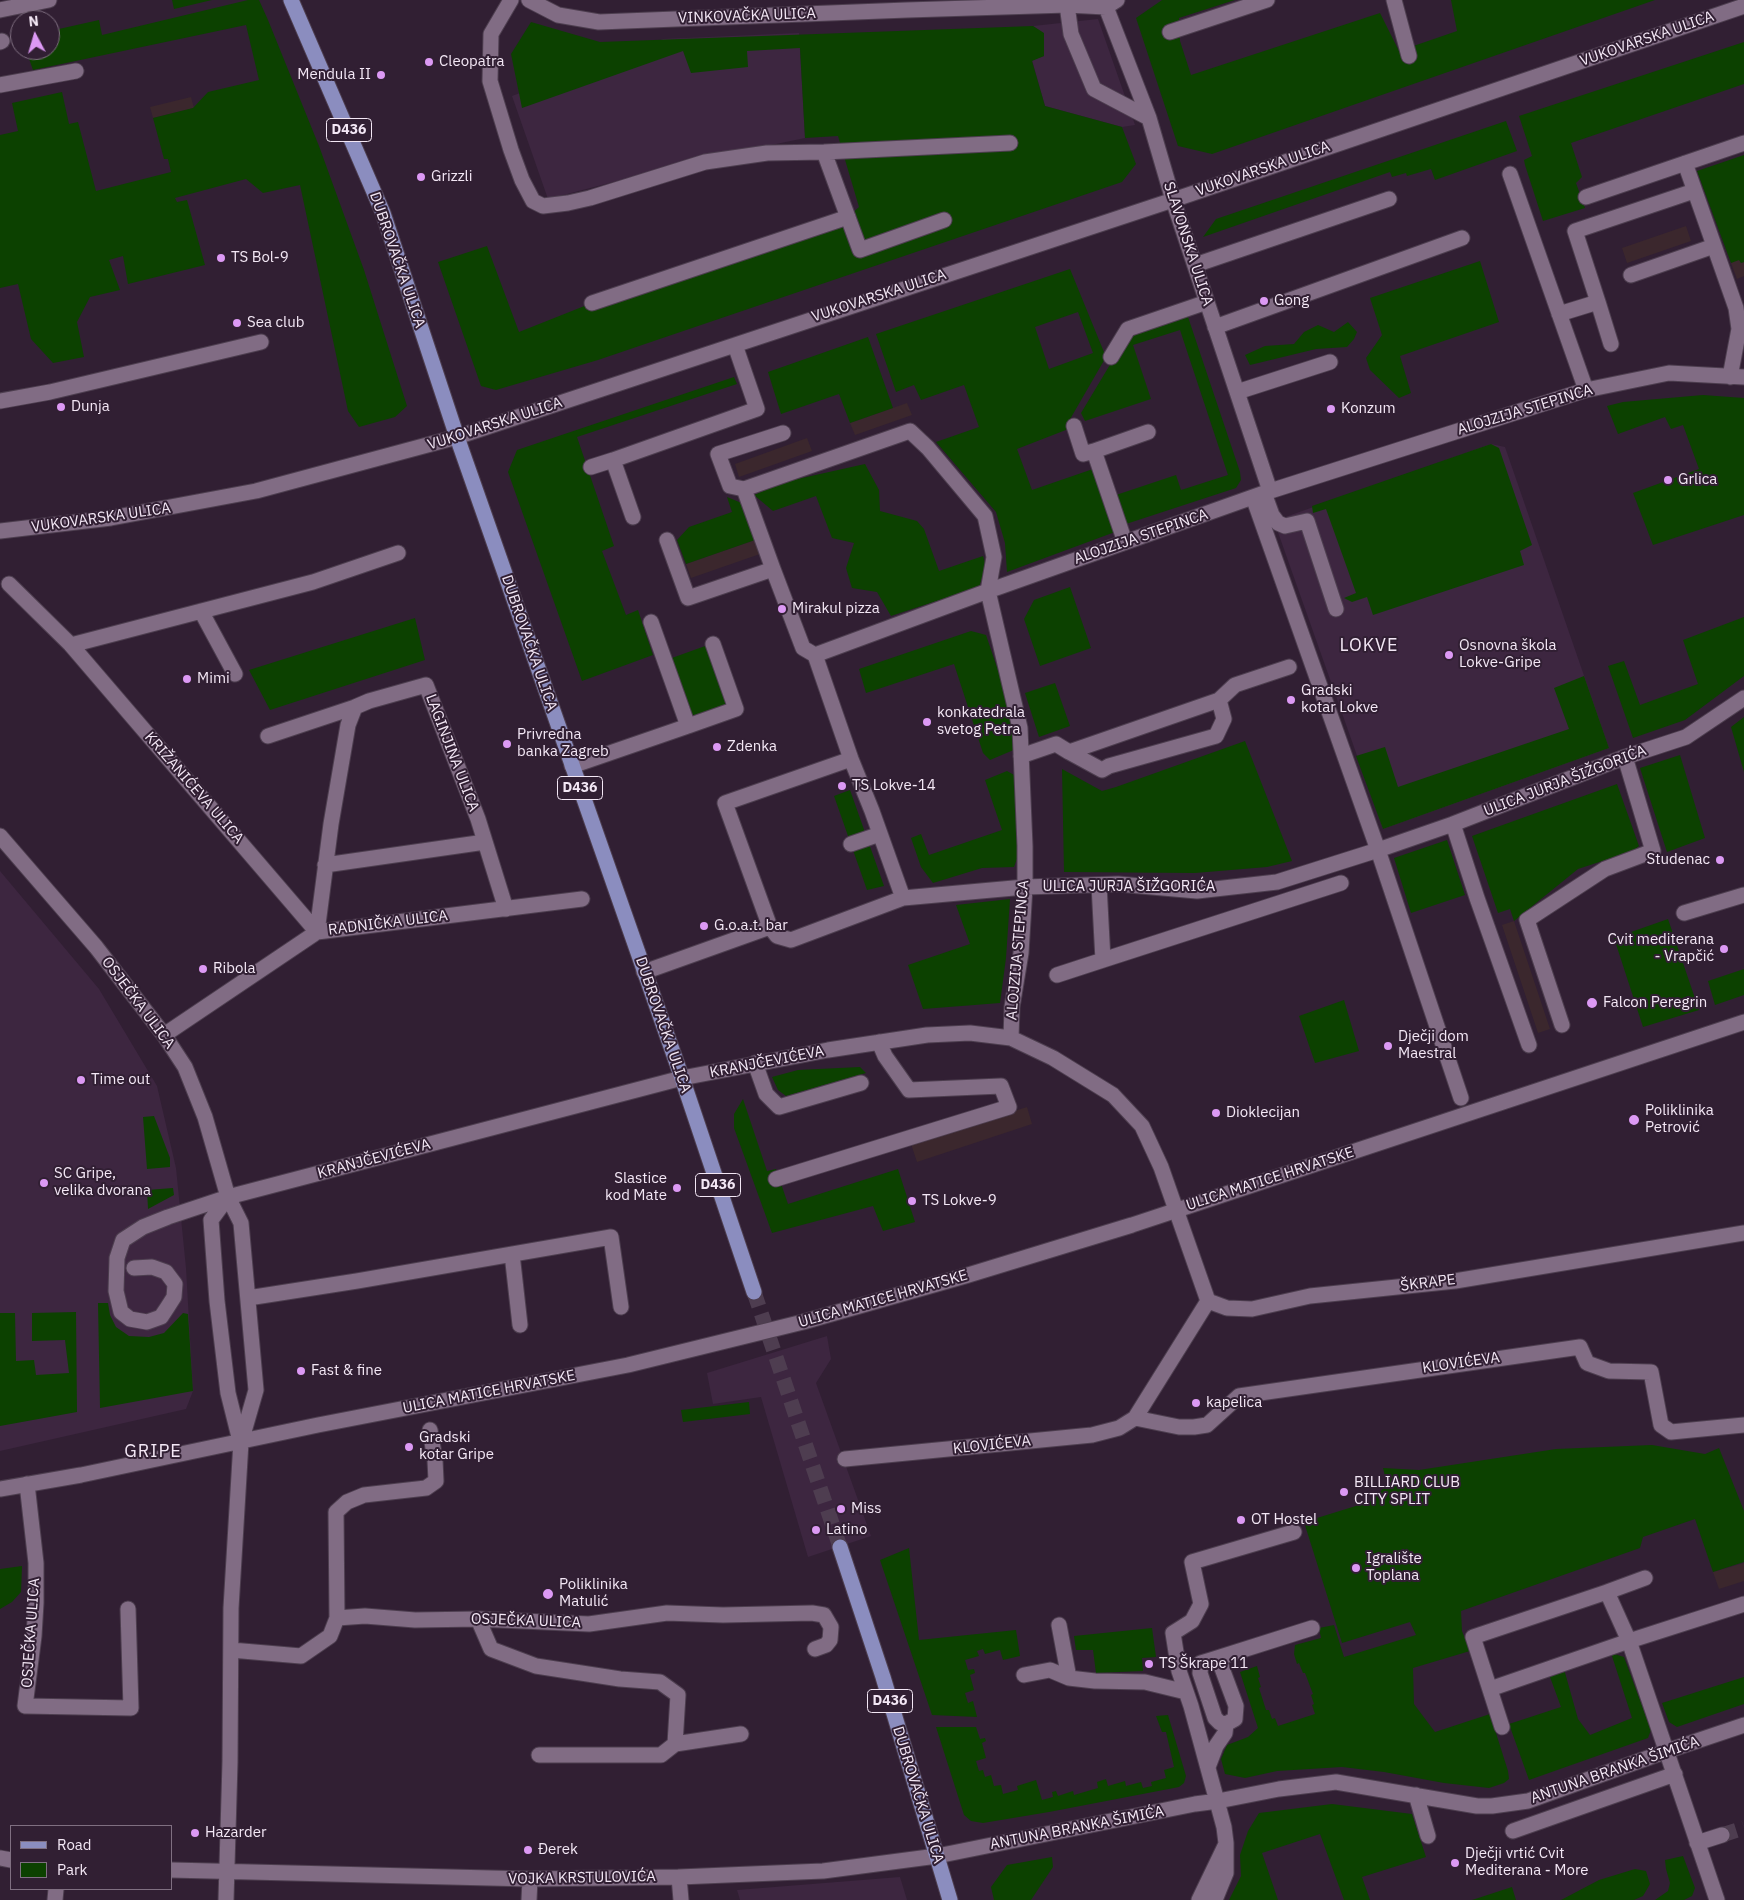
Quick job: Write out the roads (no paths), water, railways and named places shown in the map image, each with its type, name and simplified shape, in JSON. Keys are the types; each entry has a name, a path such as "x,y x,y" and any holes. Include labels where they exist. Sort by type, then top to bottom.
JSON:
{"main road":[{"name":"DUBROVAČKA ULICA","path":"291,0 383,213 457,437 682,1078 754,1292"},
{"name":"DUBROVAČKA ULICA","path":"840,1547 883,1677 950,1900"}],"street":[{"path":"0,10 49,0"},
{"path":"510,0 491,34 490,81 522,180 533,201 543,206 583,200 705,162 767,152 824,152 1010,142"},
{"name":"VINKOVAČKA ULICA","path":"529,0 558,15 599,22 907,5 1067,5 1108,2"},
{"path":"1170,32 1267,0"},
{"path":"1394,0 1409,56"},
{"name":"SLAVONSKA ULICA","path":"1108,2 1149,118 1173,200 1237,392 1262,494"},
{"path":"1067,5 1071,34 1094,90 1149,118"},
{"name":"VUKOVARSKA ULICA","path":"0,531 110,518 236,495 457,437 1173,200 1744,6"},
{"path":"0,85 76,71"},
{"path":"1586,197 1744,143"},
{"path":"824,152 860,250 944,220"},
{"name":"ALOJZIJA STEPINCA","path":"1011,1038 1012,1007 1021,954 1025,887 1020,728 988,590 1262,494 1586,390 1669,373 1737,377 1739,298 1714,246 1685,163"},
{"path":"1510,174 1586,390"},
{"path":"1611,344 1575,231 1694,191"},
{"path":"1195,265 1389,199"},
{"path":"592,303 848,216"},
{"path":"1215,326 1462,238"},
{"path":"1631,275 1714,246"},
{"path":"1111,357 1128,330 1207,302"},
{"path":"1559,314 1598,302"},
{"path":"0,402 261,342"},
{"path":"592,467 758,409 735,345"},
{"path":"1237,392 1330,362"},
{"path":"1074,426 1083,454 1148,432"},
{"path":"783,433 718,454 730,486 744,488 910,431 928,448 984,516 994,557 988,590 815,655"},
{"path":"1094,451 1125,542"},
{"path":"613,460 633,517"},
{"path":"744,488 804,648 815,655 851,759 903,898"},
{"path":"1262,494 1278,523 1285,526 1307,521 1336,610"},
{"path":"1262,494 1461,1098"},
{"path":"667,540 688,598 773,569"},
{"path":"70,645 313,582 398,553"},
{"name":"KRIŽANIĆEVA ULICA","path":"9,584 70,645 317,932"},
{"path":"200,611 235,674"},
{"path":"651,622 688,726"},
{"path":"572,766 736,709 713,644"},
{"path":"1069,752 1219,700 1235,686 1289,667"},
{"name":"LAGINJINA ULICA","path":"355,707 368,701 426,686 478,819 506,909"},
{"name":"ULICA JURJA ŠIŽGORIĆA","path":"770,928 777,936 791,940 903,898 1025,887 1118,884 1197,891 1277,882 1453,824 1625,757 1686,737 1744,698"},
{"path":"1021,756 1056,744 1102,770 1109,766 1216,736 1224,719 1219,700"},
{"path":"317,932 331,824 348,725 355,707"},
{"path":"268,736 355,707"},
{"path":"1562,1025 1528,920 1605,869 1653,852 1625,757"},
{"path":"644,972 770,928 725,803 851,759"},
{"path":"1453,824 1529,1045"},
{"path":"851,844 880,834"},
{"name":"OSJEČKA ULICA","path":"0,836 96,947 164,1035 186,1067 197,1096 228,1197 241,1223 256,1390 241,1442 231,1608 230,1762 226,1900"},
{"path":"325,865 485,842"},
{"path":"1057,975 1341,883"},
{"path":"1099,885 1103,960"},
{"path":"1684,913 1744,895"},
{"name":"RADNIČKA ULICA","path":"164,1035 317,932 582,899"},
{"name":"ULICA MATICE HRVATSKE","path":"0,1489 628,1365 738,1338 965,1276 1176,1210 1744,1022"},
{"name":"KRANJČEVIĆEVA","path":"134,1268 152,1267 166,1272 174,1284 174,1297 161,1317 147,1322 130,1319 121,1312 116,1291 117,1258 123,1240 143,1227 228,1197 682,1078 755,1063 927,1035 970,1033 1011,1038 1053,1058 1113,1095 1142,1126 1161,1167 1176,1210"},
{"path":"776,1179 1009,1107 1001,1086 909,1090 885,1056 879,1042"},
{"path":"755,1063 766,1094 779,1107 861,1083"},
{"name":"OSJEČKA ULICA","path":"228,1197 211,1220 217,1301 228,1393 241,1442"},
{"path":"1135,1418 1208,1301 1176,1210"},
{"name":"ŠKRAPE","path":"1208,1301 1227,1308 1252,1309 1310,1296 1455,1281 1744,1233"},
{"path":"248,1298 611,1237 622,1307"},
{"path":"512,1254 520,1325"},
{"name":"KLOVIĆEVA","path":"845,1459 1092,1435 1119,1428 1135,1418 1179,1427 1194,1427 1207,1425 1239,1396 1580,1347 1587,1363 1609,1371 1651,1372 1661,1425 1671,1432 1744,1425"},
{"path":"231,1650 301,1656 330,1636 337,1618 336,1512 346,1502 364,1495 426,1488 436,1481 430,1430"},
{"name":"OSJEČKA ULICA","path":"27,1484 36,1563 36,1603 34,1636 25,1706 131,1708 128,1609"},
{"path":"1215,1900 1226,1873 1226,1843 1218,1801 1179,1671 1173,1633 1192,1622 1201,1604 1192,1562 1294,1532"},
{"path":"1502,1726 1473,1637 1645,1578"},
{"path":"1607,1592 1629,1641 1717,1900"},
{"path":"1490,1690 1629,1641 1744,1604"},
{"name":"OSJEČKA ULICA","path":"337,1618 365,1616 415,1620 478,1619 589,1624 667,1613 723,1615 819,1614 824,1615 828,1620 832,1634 826,1645 815,1649"},
{"path":"478,1619 491,1649 536,1666 620,1679 660,1682 678,1694 675,1744"},
{"path":"1060,1625 1069,1678"},
{"path":"1211,1660 1220,1663 1236,1706 1235,1719 1226,1724 1220,1723 1215,1718 1200,1673 1201,1664 1211,1660 1312,1628"},
{"path":"1024,1675 1050,1670 1069,1678 1095,1681 1145,1682 1186,1692"},
{"path":"1208,1766 1216,1746 1225,1733 1226,1724"},
{"name":"ANTUNA BRANKA ŠIMIĆA","path":"936,1856 1194,1804 1279,1789 1336,1782 1477,1806 1528,1801 1744,1725"},
{"path":"539,1755 661,1756 675,1744 741,1734"},
{"path":"1514,1831 1675,1774"},
{"path":"1416,1795 1428,1836"},
{"path":"1697,1843 1722,1834"},
{"path":"1199,1900 1226,1843"},
{"name":"VOJKA KRSTULOVIĆA","path":"172,1870 530,1880 679,1877 823,1871 936,1856"},
{"path":"679,1877 680,1900"},
{"path":"529,1900 530,1880"}],"tunnel":[{"path":"754,1292 840,1547"},
{"path":"1722,1835 1744,1828"}],"place":[{"name":"Cleopatra","path":"429,62"},
{"name":"Mendula II","path":"381,75"},
{"name":"Grizzli","path":"421,177"},
{"name":"TS Bol-9","path":"221,258"},
{"name":"Gong","path":"1264,301"},
{"name":"Sea club","path":"237,323"},
{"name":"Dunja","path":"61,407"},
{"name":"Konzum","path":"1331,409"},
{"name":"Grlica","path":"1668,480"},
{"name":"Mirakul pizza","path":"782,609"},
{"name":"Osnovna škola Lokve-Gripe","path":"1449,655"},
{"name":"Mimi","path":"187,679"},
{"name":"Gradski kotar Lokve","path":"1291,700"},
{"name":"konkatedrala svetog Petra","path":"927,722"},
{"name":"Privredna banka Zagreb","path":"507,744"},
{"name":"Zdenka","path":"717,747"},
{"name":"TS Lokve-14","path":"842,786"},
{"name":"Studenac","path":"1720,860"},
{"name":"G.o.a.t. bar","path":"704,926"},
{"name":"Cvit mediterana - Vrapčić","path":"1724,949"},
{"name":"Ribola","path":"203,969"},
{"name":"Falcon Peregrin","path":"1592,1003"},
{"name":"Dječji dom Maestral","path":"1388,1046"},
{"name":"Time out","path":"81,1080"},
{"name":"Dioklecijan","path":"1216,1113"},
{"name":"Poliklinika Petrović","path":"1634,1120"},
{"name":"SC Gripe, velika dvorana","path":"44,1183"},
{"name":"Slastice kod Mate","path":"677,1188"},
{"name":"TS Lokve-9","path":"912,1201"},
{"name":"Fast & fine","path":"301,1371"},
{"name":"kapelica","path":"1196,1403"},
{"name":"Gradski kotar Gripe","path":"409,1447"},
{"name":"BILLIARD CLUB CITY SPLIT","path":"1344,1492"},
{"name":"Miss","path":"841,1509"},
{"name":"OT Hostel","path":"1241,1520"},
{"name":"Latino","path":"816,1530"},
{"name":"Igralište Toplana","path":"1356,1568"},
{"name":"Poliklinika Matulić","path":"548,1594"},
{"name":"TS Škrape 11","path":"1149,1664"},
{"name":"Hazarder","path":"195,1833"},
{"name":"Đerek","path":"528,1850"},
{"name":"Dječji vrtić Cvit Mediterana - More","path":"1455,1863"}],"district":[{"name":"LOKVE","path":"1369,646"},
{"name":"GRIPE","path":"153,1452"}]}
